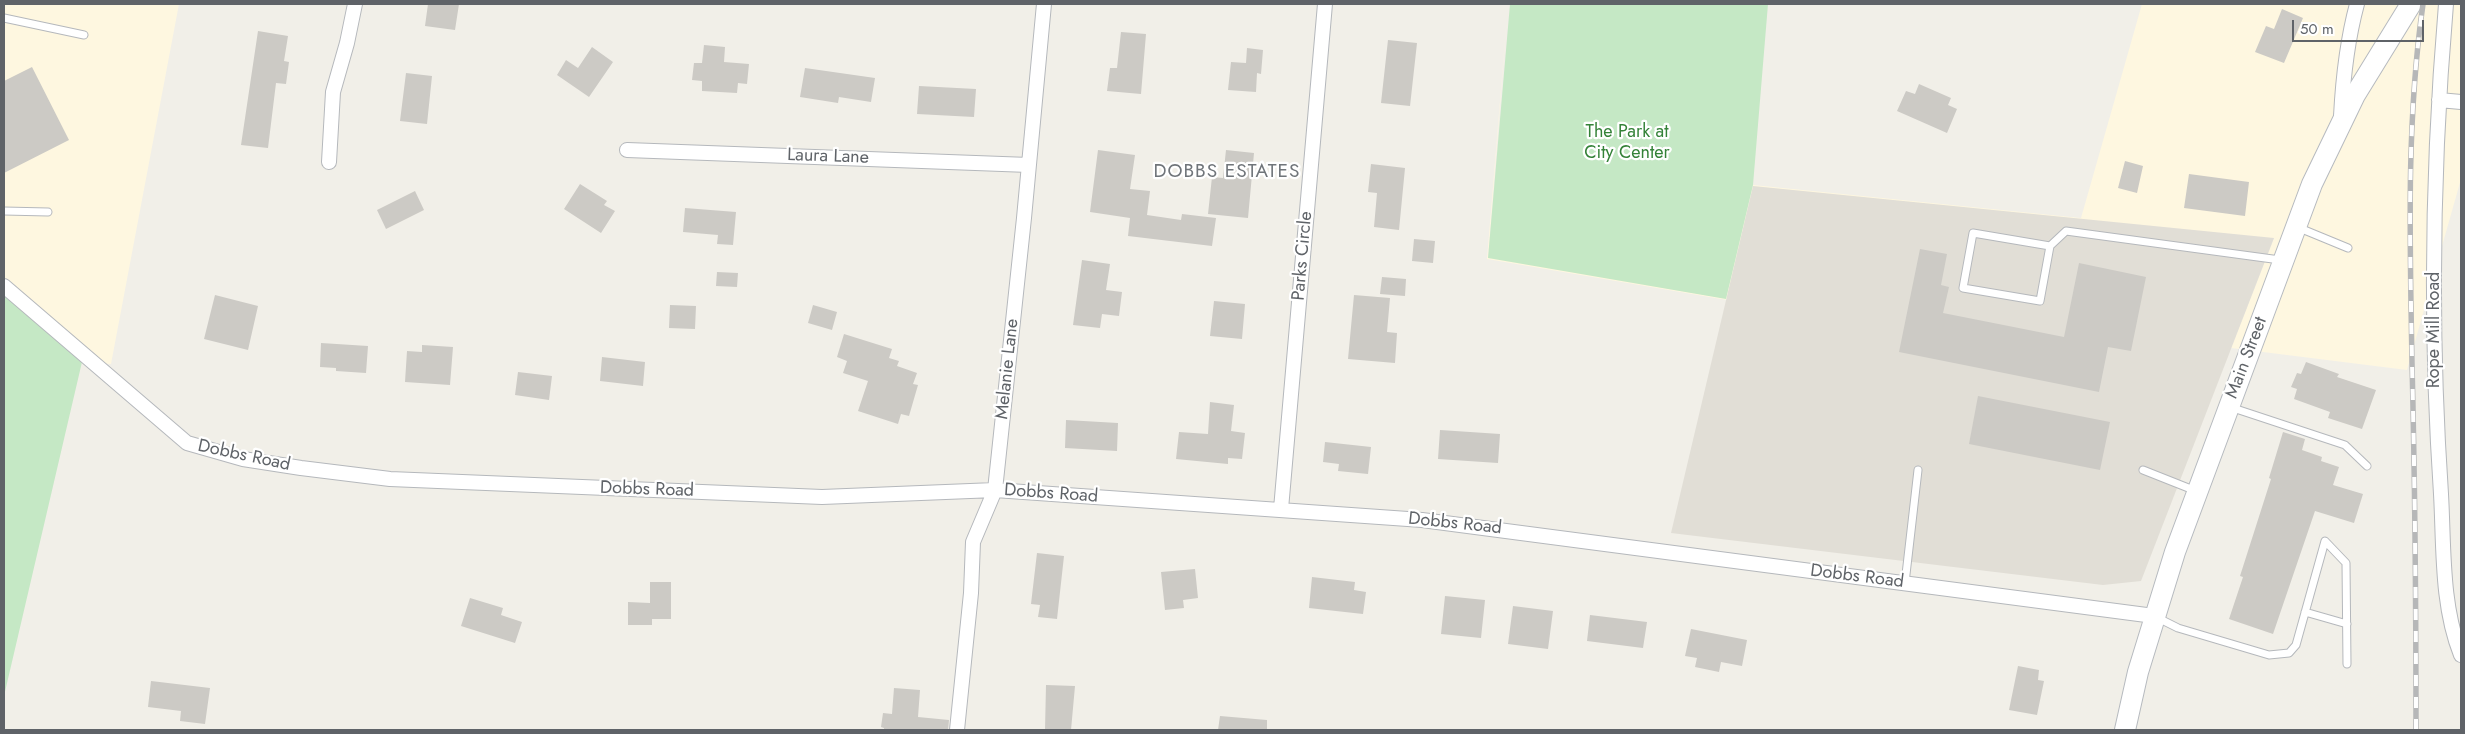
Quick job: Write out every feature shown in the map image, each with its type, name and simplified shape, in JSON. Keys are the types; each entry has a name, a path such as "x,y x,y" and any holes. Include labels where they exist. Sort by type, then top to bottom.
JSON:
{"main road":[{"name":"Main Street","path":"2125,730 2138,672 2154,616 2197,492 2296,226 2319,168 2341,122 2374,60 2411,4"}],"street":[{"path":"329,162 333,92 347,43 355,4"},
{"name":"Melanie Lane","path":"957,730 971,593 974,542 995,490 1044,4"},
{"name":"Parks Circle","path":"1280,509 1325,4"},
{"path":"2341,122 2344,66 2349,34 2357,4"},
{"name":"Rope Mill Road","path":"2446,4 2439,100 2434,263 2435,391 2454,600 2461,655"},
{"path":"2439,100 2461,102"},
{"name":"Laura Lane","path":"627,150 1029,165"},
{"name":"Dobbs Road","path":"4,286 187,443 243,459 390,479 822,498 995,490 1422,520 2154,616"}],"lane":[{"path":"4,18 84,34"},
{"path":"4,211 48,212"},
{"path":"2296,226 2348,248"},
{"path":"2050,246 1973,232 1963,288 2040,301 2050,246 2066,231 2283,261"},
{"path":"2228,407 2345,445 2367,466"},
{"path":"1905,582 1918,470"},
{"path":"2143,470 2197,492"},
{"path":"2154,616 2178,628 2269,655 2280,656 2289,653 2296,645 2325,541 2346,563 2347,664"},
{"path":"2305,612 2347,624"}],"shaded area":[{"path":"4,4 179,4 111,364 82,362 4,291"},
{"path":"1508,4 1488,257 1726,298 1753,185 2081,218 2142,4 2461,4 2461,179 2407,370 2231,348 2274,238 1727,300 1487,259"},
{"path":"1753,186 2274,238 2141,581 2103,585 1671,533"}],"green space":[{"name":"The Park at City Center","path":"1510,4 1768,4 1753,185 1726,299 1488,258"},
{"path":"4,291 82,362 4,696"}],"building":[{"path":"428,4 459,4 455,30 425,26"},
{"path":"2282,9 2303,18 2284,63 2255,52 2266,26 2274,29"},
{"path":"258,31 288,36 284,61 289,62 286,84 276,83 268,148 241,145"},
{"path":"1121,32 1146,34 1141,94 1107,91 1110,68 1117,68"},
{"path":"1388,40 1417,43 1410,106 1381,103"},
{"path":"704,45 725,47 724,62 749,64 747,84 738,83 737,93 702,91 702,81 692,80 694,63 702,63"},
{"path":"592,47 613,62 589,97 557,75 566,60 578,68"},
{"path":"1247,48 1263,50 1261,74 1257,73 1256,92 1228,90 1231,62 1246,63"},
{"path":"32,67 69,140 4,173 4,81"},
{"path":"805,68 875,78 871,102 839,97 838,103 800,97"},
{"path":"406,73 432,76 427,124 400,121"},
{"path":"1919,84 1951,98 1948,105 1957,109 1947,133 1897,111 1906,91 1915,94"},
{"path":"919,86 976,89 974,117 917,114"},
{"path":"1098,150 1135,155 1130,189 1150,191 1147,215 1181,220 1182,214 1216,218 1212,246 1128,236 1130,218 1090,212"},
{"path":"1226,150 1254,153 1248,218 1208,214 1212,177 1223,178"},
{"path":"2125,161 2143,166 2137,193 2118,188"},
{"path":"1371,164 1405,168 1399,230 1374,227 1377,193 1368,192"},
{"path":"2189,174 2249,182 2245,216 2184,208"},
{"path":"580,184 607,201 604,205 615,211 601,233 564,209"},
{"path":"415,191 424,210 386,229 377,210"},
{"path":"685,208 736,212 733,245 717,244 718,235 683,232"},
{"path":"1414,239 1435,241 1433,263 1412,261"},
{"path":"1920,249 1947,254 1941,285 1949,287 1943,313 2064,337 2079,263 2146,277 2131,351 2108,347 2099,392 1899,352"},
{"path":"1082,260 1110,264 1106,290 1122,292 1119,316 1102,314 1100,328 1073,325"},
{"path":"717,272 738,273 737,287 716,286"},
{"path":"1382,277 1406,279 1405,296 1380,294"},
{"path":"215,295 258,306 248,350 204,339"},
{"path":"1354,295 1390,298 1387,332 1397,333 1395,363 1348,359"},
{"path":"1214,301 1245,304 1242,339 1210,336"},
{"path":"670,305 696,306 695,329 669,328"},
{"path":"813,305 837,312 832,330 808,323"},
{"path":"844,334 892,349 889,358 899,361 897,366 917,373 913,384 918,385 909,416 901,414 898,424 858,411 868,381 843,373 847,361 837,357"},
{"path":"321,343 368,346 366,373 336,371 336,368 320,367"},
{"path":"422,345 453,347 450,385 405,382 407,351 422,352"},
{"path":"602,357 645,362 643,386 600,381"},
{"path":"2306,362 2339,374 2337,377 2376,390 2362,429 2328,418 2330,412 2294,399 2297,389 2291,387 2297,373 2301,374"},
{"path":"518,372 552,376 549,400 515,395"},
{"path":"1978,396 2110,422 2100,470 1969,444"},
{"path":"1210,402 1234,405 1231,431 1245,433 1242,459 1228,458 1228,464 1176,459 1179,432 1208,434"},
{"path":"1066,420 1118,423 1117,451 1065,448"},
{"path":"1440,430 1500,434 1498,463 1438,459"},
{"path":"2283,432 2305,439 2302,450 2322,457 2321,461 2339,467 2333,485 2363,494 2354,523 2315,511 2273,634 2229,619 2243,577 2240,576 2271,479 2269,478"},
{"path":"1325,442 1371,447 1368,474 1338,471 1339,464 1323,462"},
{"path":"1037,553 1064,556 1057,619 1038,617 1040,605 1031,604"},
{"path":"1195,569 1198,598 1183,600 1184,608 1165,610 1161,572"},
{"path":"1312,577 1355,582 1354,590 1366,592 1363,614 1309,608"},
{"path":"650,582 671,582 671,619 652,619 652,625 628,625 628,602 650,603"},
{"path":"1445,596 1485,600 1481,638 1441,634"},
{"path":"470,598 503,608 501,615 522,622 515,643 461,626"},
{"path":"1513,606 1553,611 1548,649 1508,644"},
{"path":"1590,615 1647,622 1643,648 1587,641"},
{"path":"1691,629 1747,640 1742,666 1721,662 1719,672 1695,667 1697,658 1685,656"},
{"path":"2018,666 2039,670 2038,680 2044,681 2037,715 2009,710"},
{"path":"151,681 210,688 205,724 180,721 181,711 148,707"},
{"path":"1046,685 1075,686 1071,730 1045,730"},
{"path":"894,688 920,690 918,717 949,720 948,730 884,730 881,727 883,713 892,714"},
{"path":"1220,716 1267,720 1267,730 1218,730"}],"railway":[{"path":"2416,730 2410,183 2414,93 2423,4"}],"district":[{"name":"DOBBS ESTATES","path":"1227,172"}]}
